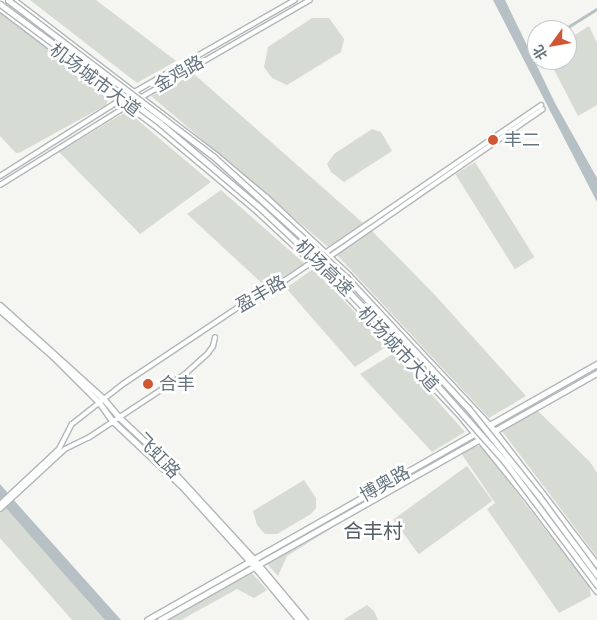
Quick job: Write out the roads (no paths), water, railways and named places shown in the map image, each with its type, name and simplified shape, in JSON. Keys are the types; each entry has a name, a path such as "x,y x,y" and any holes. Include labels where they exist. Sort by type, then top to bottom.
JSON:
{"highway":[{"name":"机场高速","path":"8,0 214,157 346,278 468,408 544,503 597,576"},
{"name":"机场高速","path":"0,4 160,123 258,206 341,284 420,365 498,455 561,535 597,585"}],"main road":[{"name":"机场城市大道","path":"14,0 136,91 223,160 325,252 383,310 494,430 597,564"},
{"name":"金鸡路","path":"0,176 122,99 295,0"},
{"name":"金鸡路","path":"0,185 142,96 310,0"},
{"name":"机场城市大道","path":"0,8 129,104 254,208 315,263 417,368 474,433 531,503 597,591"},
{"name":"盈丰路","path":"0,504 59,449 72,424 104,398 270,286 284,281 329,256 542,107 325,252 315,263"},
{"name":"飞虹路","path":"0,304 104,398 119,417 150,446 305,620"},
{"name":"飞虹路","path":"0,310 53,356 99,402 113,421 181,485 252,560"},
{"path":"0,509 65,449 88,438 185,374 214,346 215,337"},
{"name":"博奥路","path":"147,620 597,364"},
{"name":"博奥路","path":"160,620 597,373"},
{"name":"飞虹路","path":"257,566 299,620"}],"waterway":[{"path":"577,21 597,9"}],"place":[{"name":"丰二","path":"493,140"},
{"name":"合丰","path":"148,384"}],"district":[{"name":"合丰村","path":"373,531"}]}
